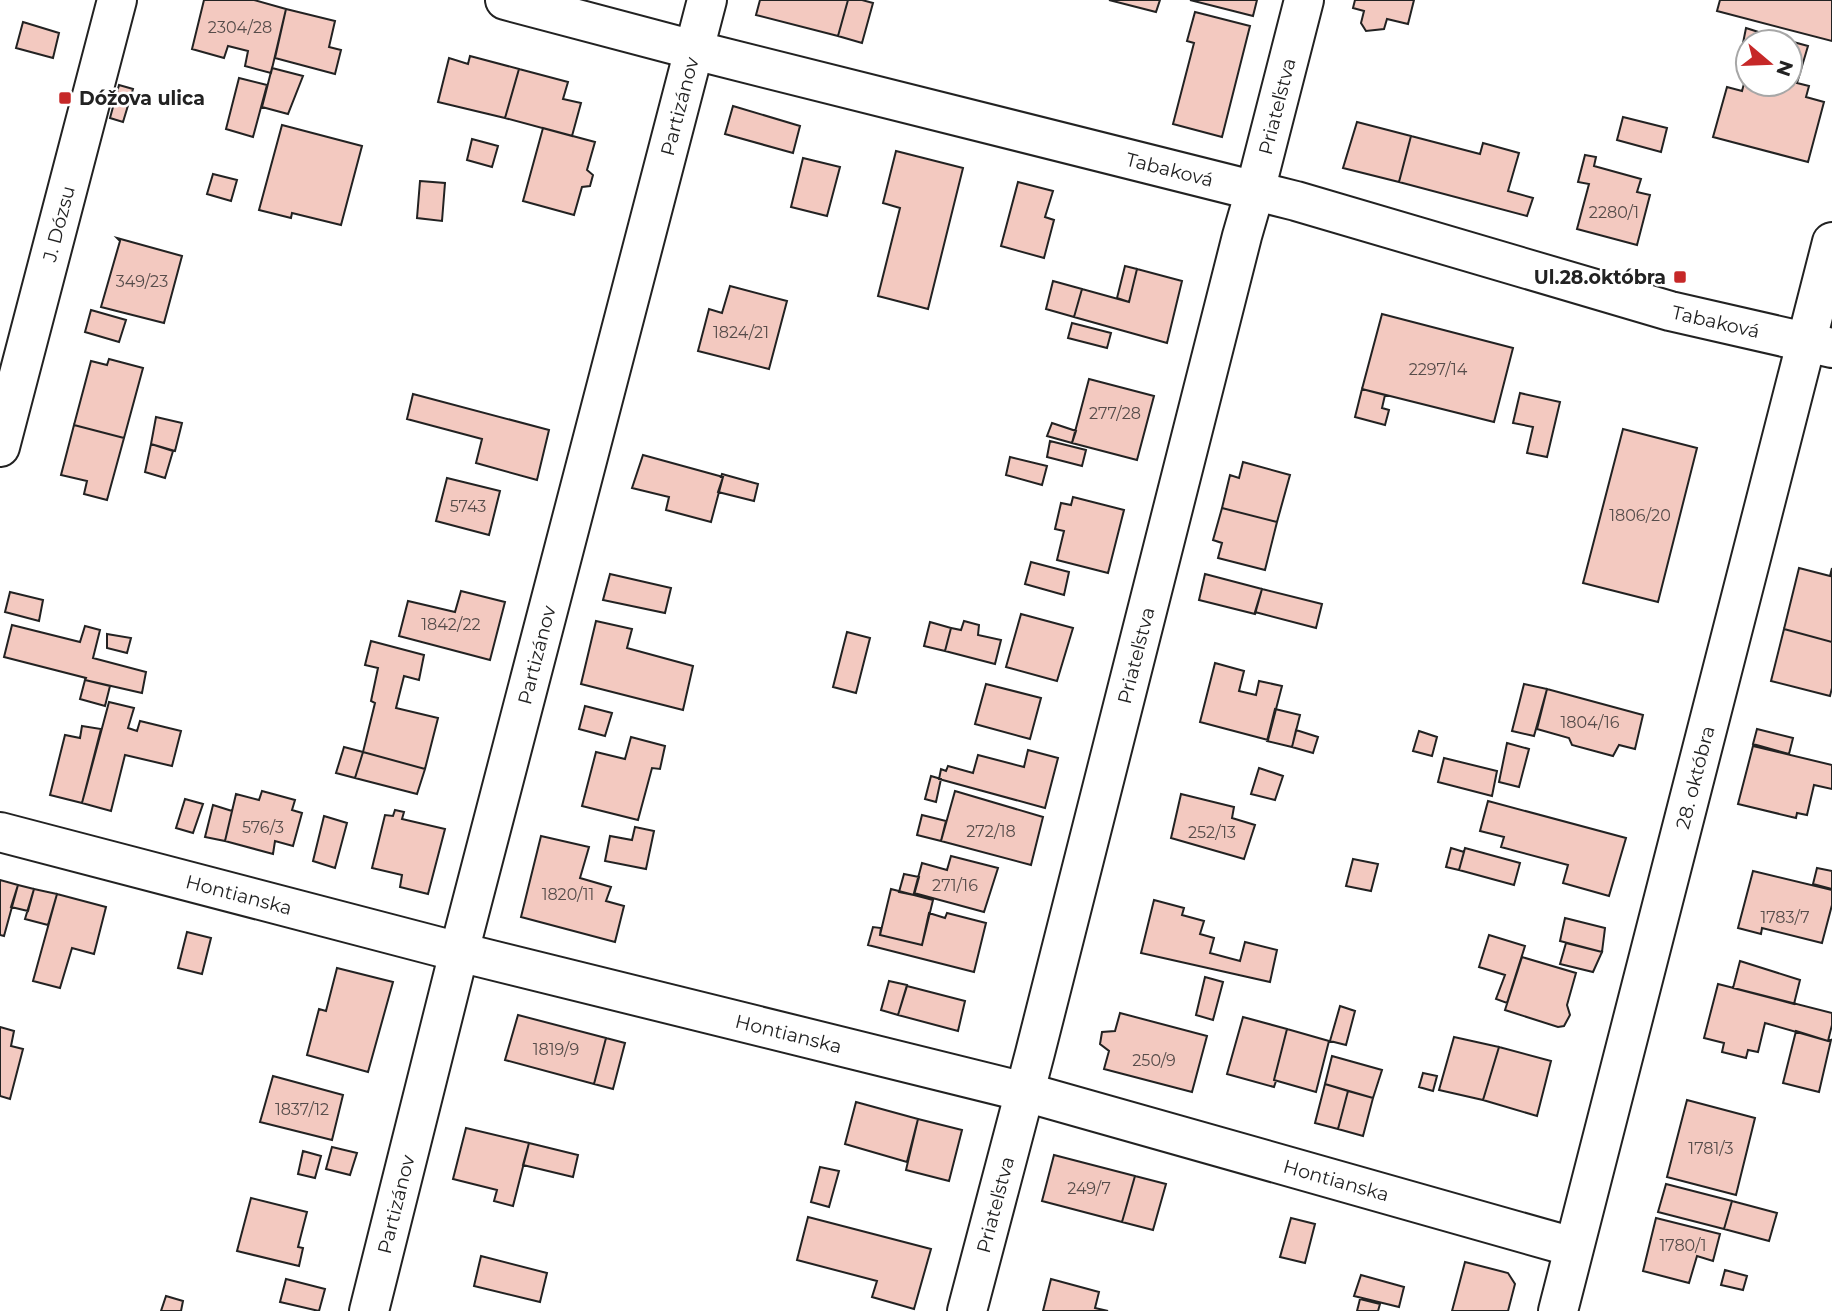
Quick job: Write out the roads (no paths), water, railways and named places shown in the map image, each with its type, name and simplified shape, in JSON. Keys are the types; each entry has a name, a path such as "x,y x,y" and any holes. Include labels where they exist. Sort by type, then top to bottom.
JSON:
{"street":[{"name":"J. Dózsu","path":"0,447 117,0"},
{"name":"Tabaková","path":"505,0 1255,191 1670,311 1819,345"},
{"name":"Partizánov","path":"369,1311 459,952 707,0"},
{"name":"Priateľstva","path":"967,1311 1304,0"},
{"name":"28. októbra","path":"1558,1311 1573,1247 1819,345 1832,242"},
{"name":"Hontianska","path":"0,832 459,952 1025,1092 1573,1247"}],"place":[{"name":"Dóžova ulica","path":"65,98"},
{"name":"Ul.28.októbra","path":"1680,277"}]}
